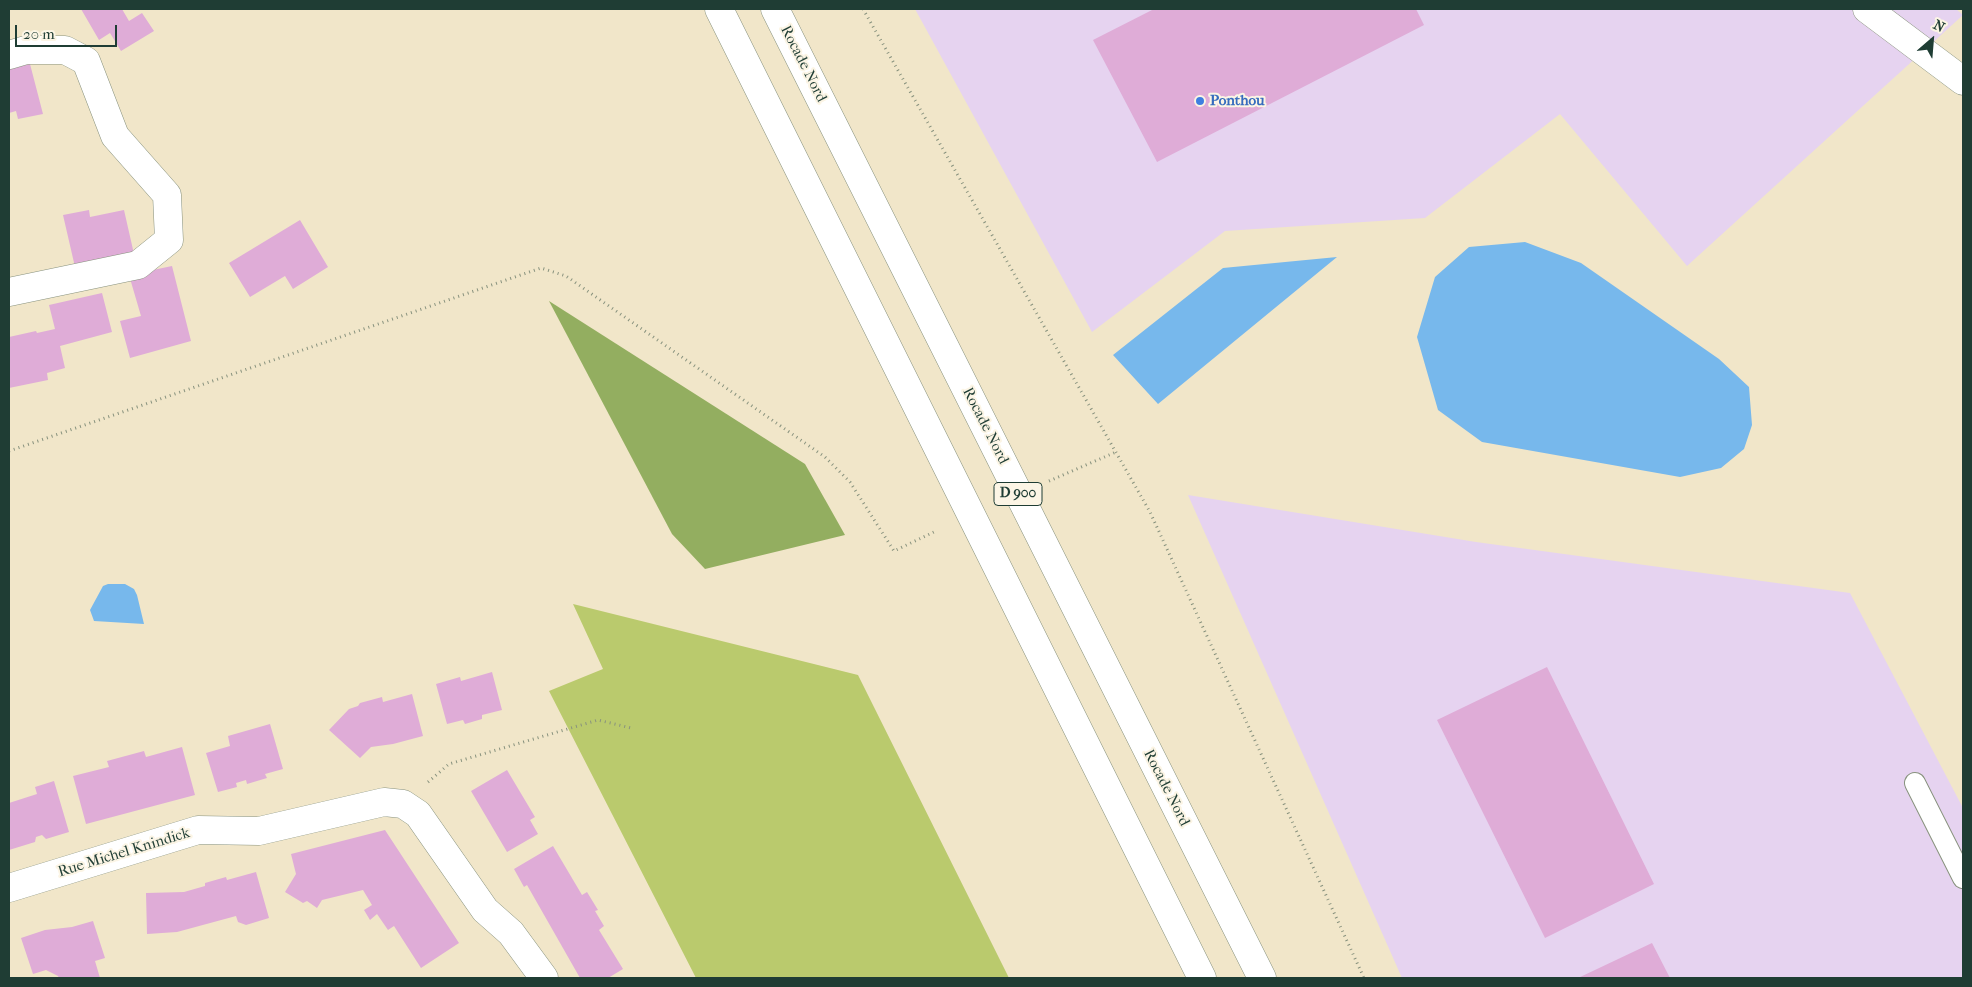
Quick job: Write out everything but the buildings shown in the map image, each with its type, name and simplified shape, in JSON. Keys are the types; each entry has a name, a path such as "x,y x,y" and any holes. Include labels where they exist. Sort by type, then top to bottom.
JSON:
{"main road":[{"path":"719,9 1202,978"},
{"name":"Rocade Nord","path":"775,9 1262,978"},
{"path":"1868,9 1963,81"},
{"path":"9,55 26,50 65,50 86,61 115,136 167,196 169,240 138,265 9,292"},
{"name":"Rue Michel Knindick","path":"9,888 198,830 259,831 384,802 403,804"},
{"path":"403,804 418,814 485,910 511,934 544,978"}],"lane":[{"path":"1915,783 1963,878"}],"path":[{"path":"863,9 1150,512 1364,978"},
{"path":"9,451 541,268 566,276 825,457 850,482 894,551 936,531"},
{"path":"1049,481 1116,452"},
{"path":"403,804 448,764 598,720 631,728"}],"shaded area":[{"path":"915,9 1956,9 1963,15 1687,266 1560,114 1425,218 1225,231 1092,332"},
{"path":"1188,495 1476,542 1850,593 1963,808 1963,978 1402,978"}],"green space":[{"path":"549,301 805,464 845,535 705,569 672,534"},
{"path":"573,604 858,675 1009,978 696,978 549,691 603,669"}],"water":[{"path":"1525,242 1581,263 1719,359 1749,387 1752,425 1744,449 1721,468 1680,477 1482,442 1438,410 1417,337 1435,277 1469,247"},
{"path":"1337,257 1158,404 1113,355 1223,268"},
{"path":"108,584 125,584 134,589 144,624 94,621 90,610 103,586"}],"place":[{"name":"Ponthou","path":"1200,101"}]}
